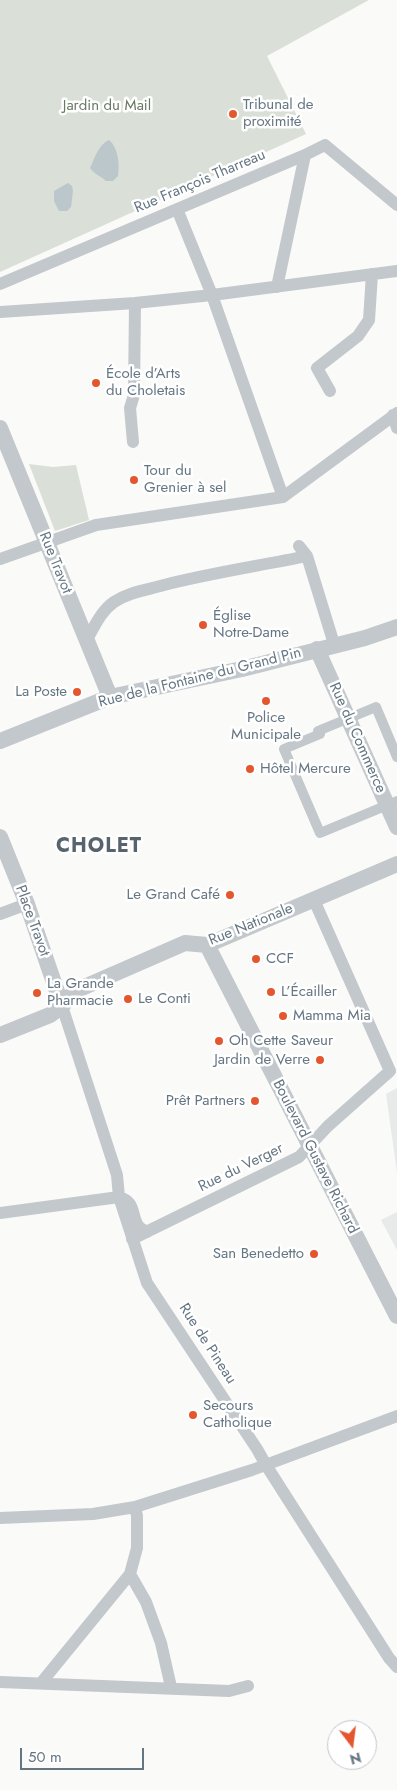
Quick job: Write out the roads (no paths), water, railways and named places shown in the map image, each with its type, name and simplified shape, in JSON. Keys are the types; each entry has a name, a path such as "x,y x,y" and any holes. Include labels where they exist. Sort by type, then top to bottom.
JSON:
{"street":[{"name":"Rue François Tharreau","path":"0,284 325,145 397,205"},
{"path":"277,287 305,155"},
{"path":"177,209 212,295 283,498"},
{"path":"0,312 135,303 397,271"},
{"path":"330,390 316,368 358,336 369,320 372,274"},
{"path":"132,442 130,408 134,395 135,303"},
{"path":"0,559 96,525 283,498 395,414 397,428"},
{"name":"Rue Travot","path":"0,428 110,697"},
{"path":"299,546 307,556 334,644"},
{"path":"87,639 101,615 112,604 126,595 206,574 223,573 307,556"},
{"name":"Rue de la Fontaine du Grand Pin","path":"0,741 110,697 242,669 334,644 365,638 397,627"},
{"name":"Rue du Commerce","path":"317,649 348,719 392,803 397,827"},
{"path":"392,803 320,833 284,749 320,734 318,731 376,707 397,757"},
{"name":"Place Travot","path":"0,837 27,904 62,1006"},
{"name":"Rue Nationale","path":"0,1035 50,1015 62,1006 75,991 186,943 207,945 397,864"},
{"name":"Rue du Verger","path":"132,1239 299,1157 328,1126 390,1071 314,900"},
{"path":"0,914 27,904"},
{"name":"Boulevard Gustave Richard","path":"207,945 397,1316"},
{"name":"Rue de Pineau","path":"62,1006 117,1175 119,1197 147,1282 257,1449 389,1658 397,1667"},
{"path":"0,1213 119,1197 127,1200 138,1226 147,1232"},
{"path":"0,1518 93,1514 135,1507 266,1465 397,1416"},
{"path":"41,1682 130,1574 137,1548 138,1516 135,1507"},
{"path":"130,1574 146,1602 161,1643 171,1688"},
{"path":"0,1682 41,1682 229,1691 248,1686"}],"place":[{"name":"Tribunal de proximité","path":"233,114"},
{"name":"École d’Arts du Choletais","path":"96,383"},
{"name":"Tour du Grenier à sel","path":"134,480"},
{"name":"Église Notre-Dame","path":"203,625"},
{"name":"La Poste","path":"77,692"},
{"name":"Police Municipale","path":"266,701"},
{"name":"Hôtel Mercure","path":"250,769"},
{"name":"Le Grand Café","path":"230,895"},
{"name":"CCF","path":"256,959"},
{"name":"L’Écailler","path":"271,992"},
{"name":"La Grande Pharmacie","path":"37,993"},
{"name":"Le Conti","path":"128,999"},
{"name":"Mamma Mia","path":"283,1016"},
{"name":"Oh Cette Saveur","path":"219,1041"},
{"name":"Jardin de Verre","path":"320,1060"},
{"name":"Prêt Partners","path":"255,1101"},
{"name":"San Benedetto","path":"314,1254"},
{"name":"Secours Catholique","path":"193,1415"}],"district":[{"name":"CHOLET","path":"99,847"}],"park label":[{"name":"Jardin du Mail","path":"107,106"}]}
